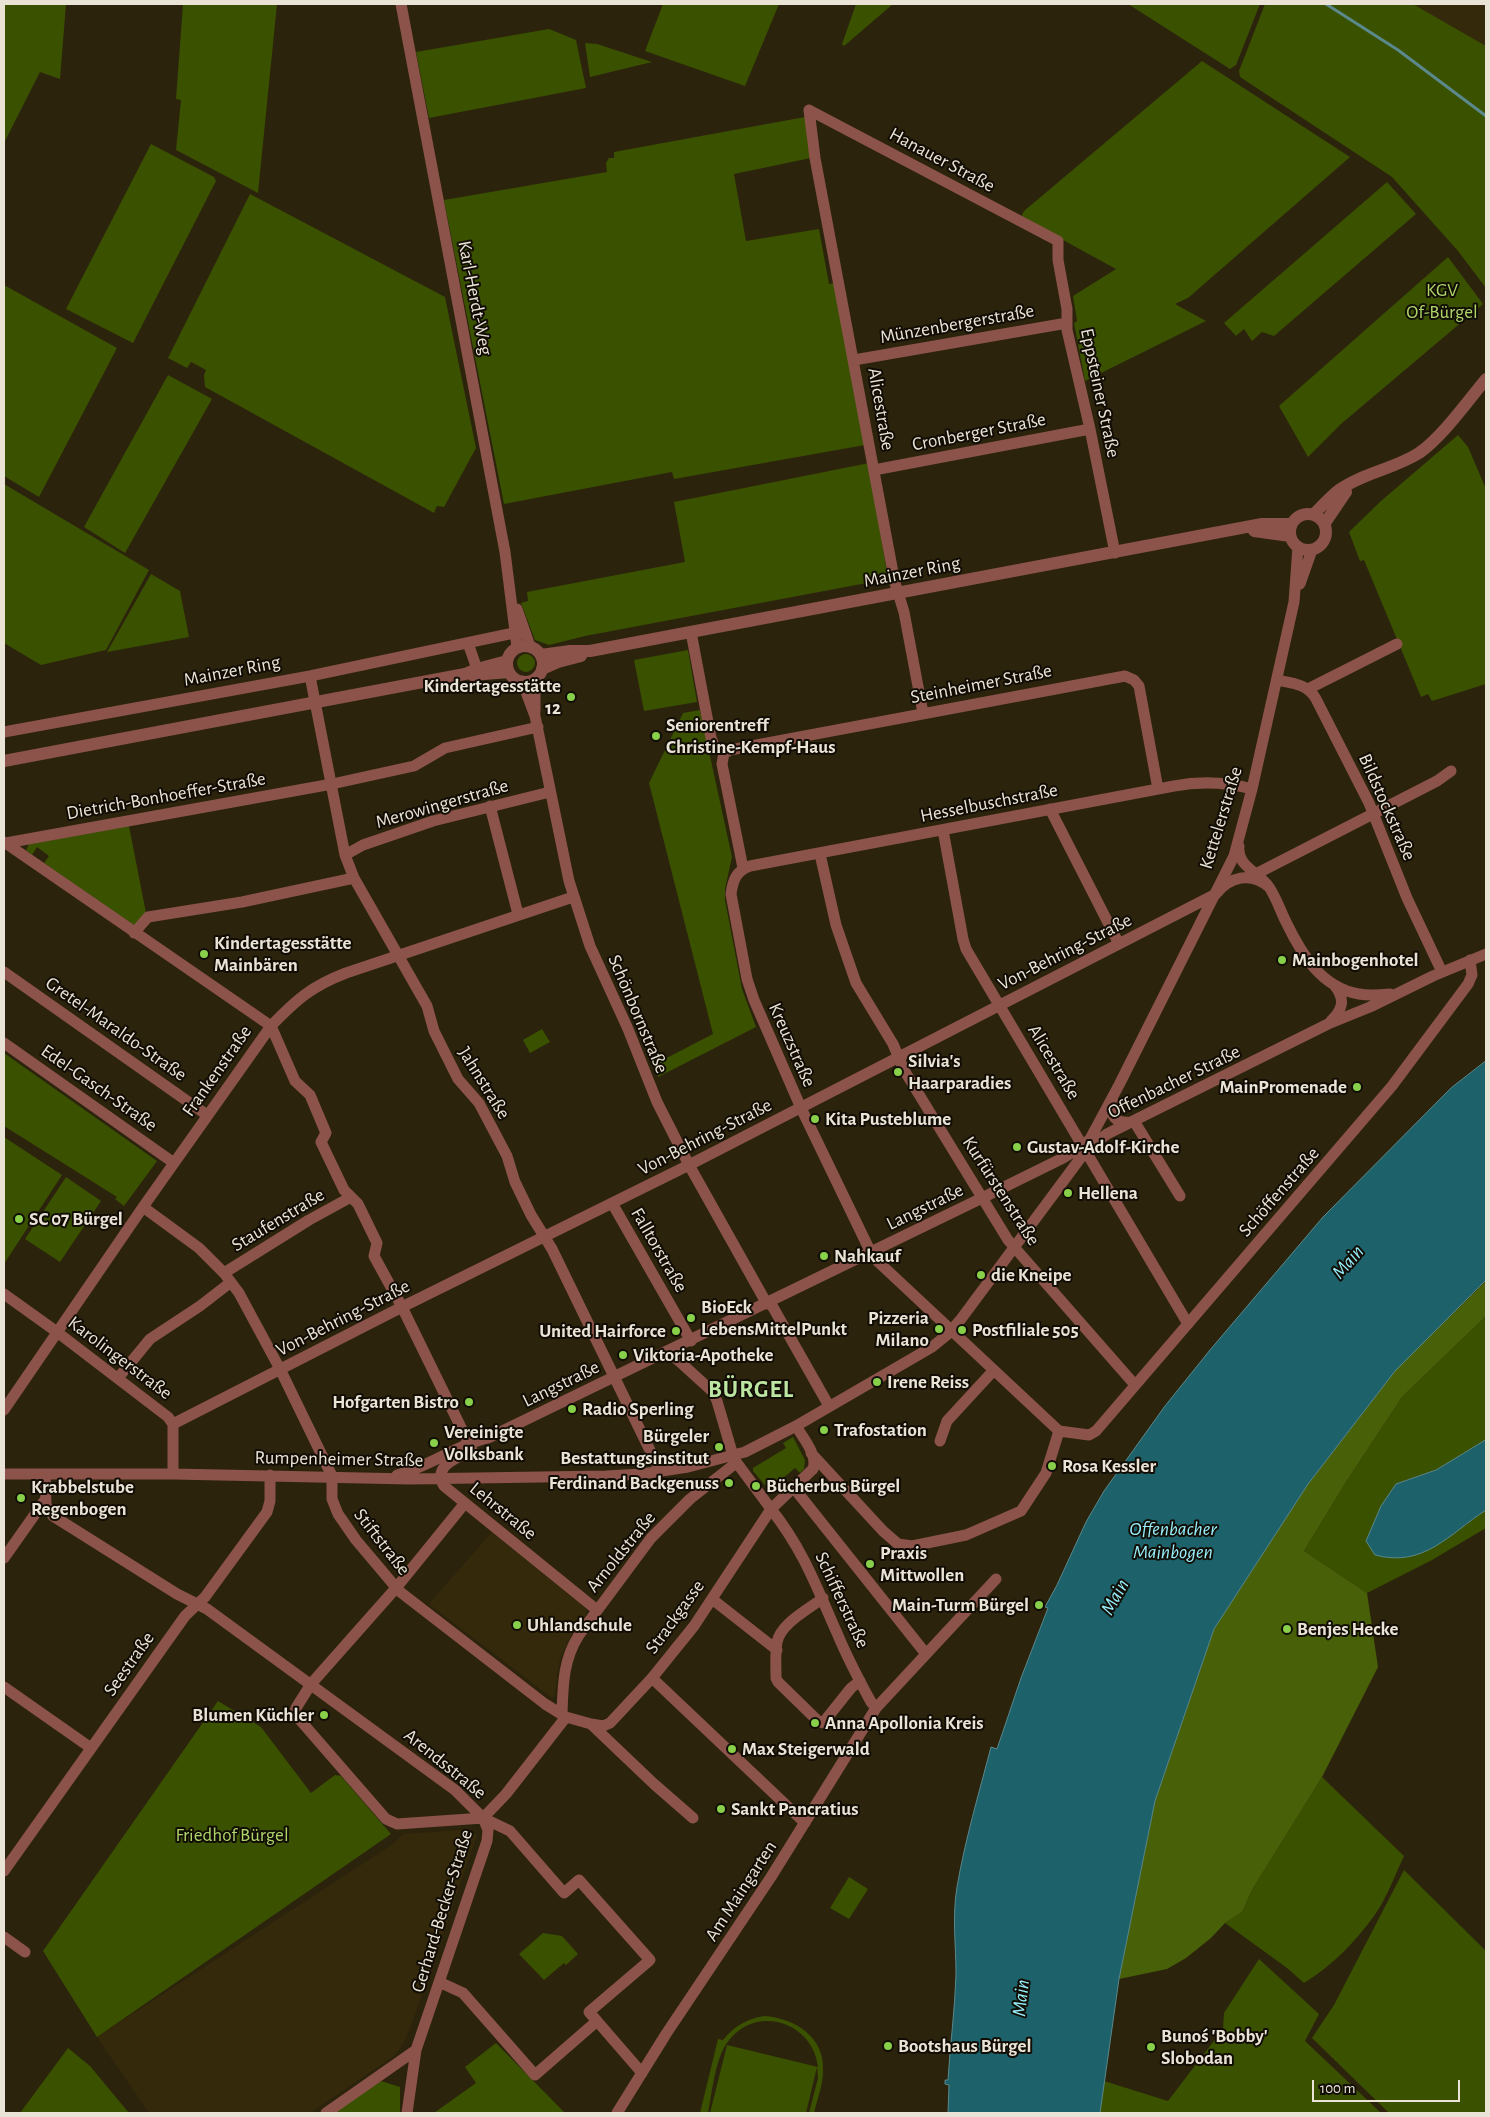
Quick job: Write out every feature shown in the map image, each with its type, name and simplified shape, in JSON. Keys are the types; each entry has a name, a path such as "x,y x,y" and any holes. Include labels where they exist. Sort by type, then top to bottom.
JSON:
{"street":[{"name":"Karl-Herdt-Weg","path":"401,4 506,552 517,647"},
{"name":"Hanauer Straße","path":"809,110 1058,241"},
{"name":"Alicestraße","path":"809,110 815,158 874,470 923,713"},
{"name":"Eppsteiner Straße","path":"1058,241 1057,253 1067,309 1067,323 1115,553"},
{"name":"Münzenbergerstraße","path":"854,360 1067,323"},
{"path":"1314,514 1339,490 1354,481 1399,464 1419,453 1432,442 1486,379"},
{"name":"Cronberger Straße","path":"874,470 1090,429"},
{"name":"Kettelerstraße","path":"1085,1148 1095,1133 1230,865 1241,833 1252,789 1294,602 1312,550 1318,548 1325,540 1327,528 1325,523 1337,502 1354,481"},
{"path":"1312,550 1298,547 1291,530 1303,514 1314,514 1325,523"},
{"name":"Mainzer Ring","path":"541,655 570,651 590,651 1262,524 1291,530"},
{"name":"Kettelerstraße","path":"1294,602 1298,547"},
{"name":"Karl-Herdt-Weg","path":"512,598 530,646"},
{"path":"691,632 711,738 714,745 724,753 722,764 739,872"},
{"name":"Mainzer Ring","path":"4,732 310,676 509,634"},
{"path":"468,643 477,669"},
{"path":"1277,680 1308,689 1397,644"},
{"path":"530,646 541,655 538,674 522,682 516,680 508,667 508,656 517,647 530,646"},
{"name":"Mainzer Ring","path":"538,674 558,662 578,658 590,651"},
{"path":"4,761 465,674 477,669 508,667"},
{"path":"465,674 481,675 508,667"},
{"name":"Schönbornstraße","path":"537,722 538,674"},
{"name":"Steinheimer Straße","path":"724,753 730,750 1122,675 1129,676 1139,686 1158,789"},
{"name":"Jahnstraße","path":"310,676 345,855 354,878 427,1006 434,1031 462,1086 479,1103 507,1156 515,1182 531,1216 552,1249 660,1471"},
{"name":"Schönbornstraße","path":"522,682 537,722 573,896 595,958 628,1029 654,1096 689,1165 829,1406"},
{"name":"Bildstockstraße","path":"1308,689 1316,699 1374,814 1407,898 1442,972"},
{"name":"Dietrich-Bonhoeffer-Straße","path":"5,843 332,784 414,766 445,748 537,722"},
{"name":"Von-Behring-Straße","path":"173,1424 801,1108 1216,894 1232,880 1252,876 1437,781 1451,771"},
{"name":"Hesselbuschstraße","path":"739,872 820,854 1182,784 1210,783 1252,789"},
{"name":"Merowingerstraße","path":"345,855 364,845 418,826 550,792"},
{"path":"490,806 518,914"},
{"path":"1050,809 1119,944"},
{"name":"Alicestraße","path":"943,830 964,945 1188,1324"},
{"path":"1241,833 1239,856 1252,876 1269,887 1300,951 1314,969 1346,991 1358,994 1394,994"},
{"path":"5,843 271,1026 295,1081 310,1095 326,1133 321,1142 344,1190 358,1204 377,1242 374,1256 402,1308 470,1447"},
{"name":"Kurfürstenstraße","path":"820,854 836,925 850,966 860,991 899,1057 904,1070 1014,1248 1136,1385"},
{"name":"Kreuzstraße","path":"739,872 732,884 731,894 750,989 801,1108 871,1252 876,1260 1059,1432"},
{"path":"134,933 148,917 242,902 354,878"},
{"name":"Frankenstraße","path":"4,1410 207,1115 271,1026 296,1000 317,986 346,973 573,896"},
{"name":"Offenbacher Straße","path":"734,1459 796,1426 932,1347 951,1331 1068,1175 1085,1148 1107,1134 1328,1024 1486,954"},
{"name":"Schöffenstraße","path":"1059,1432 1092,1434 1136,1385 1402,1074 1468,984 1472,971 1470,960"},
{"name":"Gretel-Maraldo-Straße","path":"4,972 207,1115"},
{"path":"1328,1024 1340,1012 1342,1003 1339,992 1331,982"},
{"name":"Edel-Gasch-Straße","path":"4,1042 174,1163"},
{"name":"Kettelerstraße","path":"1119,1085 1111,1113 1119,1121 1132,1122"},
{"path":"1132,1122 1180,1196"},
{"name":"Langstraße","path":"370,1477 397,1475 470,1447 669,1352 1085,1148"},
{"path":"1052,1163 1064,1163 1068,1168 1068,1175"},
{"name":"Staufenstraße","path":"118,1378 150,1339 200,1306 227,1278 310,1220 351,1197"},
{"name":"Falltorstraße","path":"612,1203 691,1341"},
{"name":"Stiftstraße","path":"143,1207 192,1243 227,1278 245,1302 332,1476 332,1499 338,1514 356,1540 396,1588 545,1704 564,1716 591,1724 693,1818"},
{"name":"Karolingerstraße","path":"4,1294 163,1412 173,1424 173,1474"},
{"path":"669,1352 713,1392 734,1459"},
{"path":"940,1441 947,1421 994,1370"},
{"path":"796,1426 811,1453 887,1535 898,1544 912,1546 966,1535 1021,1511 1048,1471 1059,1432"},
{"name":"Lehrstraße","path":"470,1447 441,1470 440,1479 444,1486 597,1610"},
{"name":"Strackgasse","path":"591,1724 602,1726 610,1723 652,1678 694,1626 770,1509 813,1469 815,1461 811,1453"},
{"name":"Rumpenheimer Straße","path":"4,1474 270,1475 440,1479 606,1476 660,1471 734,1459"},
{"name":"Schifferstraße","path":"734,1459 796,1544 823,1598 860,1681 876,1708"},
{"name":"Arnoldstraße","path":"564,1716 563,1676 567,1657 573,1644 651,1538 734,1459"},
{"path":"4,1558 45,1500 45,1474"},
{"name":"Seestraße","path":"4,1871 184,1616 209,1592 267,1512 270,1501 270,1475"},
{"path":"794,1488 926,1654"},
{"name":"Arendsstraße","path":"45,1500 48,1511 56,1519 177,1594 198,1604 455,1790 483,1818"},
{"path":"311,1684 396,1588 465,1504"},
{"name":"Am Maingarten","path":"617,2113 756,1901 876,1708 996,1580"},
{"path":"712,1598 776,1650"},
{"path":"823,1598 782,1632 776,1650 776,1678 788,1694 818,1721 823,1722 851,1688 860,1681"},
{"path":"652,1678 804,1824"},
{"name":"Arendsstraße","path":"311,1684 297,1705 296,1715 386,1819 397,1824 483,1818"},
{"path":"4,1686 92,1748"},
{"name":"Gerhard-Becker-Straße","path":"407,2113 416,2050 488,1837 488,1830 483,1818 502,1800 564,1716"},
{"path":"483,1818 510,1831 564,1892 579,1880 650,1960 589,2012 642,2073"},
{"path":"4,1937 25,1952"},
{"path":"439,1982 463,1993 535,2075 597,2021"},
{"path":"326,2113 416,2050"}],"shaded area":[{"path":"1413,4 1486,4 1486,46"},
{"name":"Uhlandschule","path":"492,1532 586,1609 586,1615 571,1636 561,1656 555,1695 552,1698 429,1604"},
{"path":"462,1830 477,1835 411,2026 403,2044 394,2056 310,2113 149,2113 97,2037 393,1844 403,1834"}],"green space":[{"path":"4,4 66,4 60,79 40,72 4,143"},
{"path":"183,4 277,4 258,193 176,150 181,100 176,99"},
{"path":"663,4 779,4 745,86 645,51"},
{"path":"856,4 893,4 844,46 842,44"},
{"path":"1128,4 1260,4 1236,65 1230,69"},
{"path":"1265,4 1413,4 1486,46 1486,288 1458,251 1392,177 1240,77 1239,71"},
{"path":"549,29 576,40 586,88 429,118 416,52"},
{"path":"585,43 597,44 652,62 590,77"},
{"path":"1202,61 1350,157 1188,298 1175,304 1206,321 1085,381 1074,323 1077,321 1073,296 1116,269 1021,217 1024,211"},
{"path":"805,117 811,158 734,174 746,241 819,229 829,284 835,283 865,445 674,479 672,472 504,504 444,200 607,172 606,163 609,158 614,158 614,152"},
{"path":"151,144 214,177 216,181 133,343 66,309"},
{"path":"1387,182 1416,214 1274,336 1262,332 1252,341 1244,329 1236,336 1224,323"},
{"path":"250,194 445,297 476,448 444,507 437,506 434,513 205,387 204,375 206,370 191,362 187,368 168,358"},
{"name":"KGV Of-Bürgel","path":"1448,257 1483,304 1341,424 1308,457 1279,406"},
{"path":"4,285 117,348 39,497 4,476"},
{"path":"168,375 212,399 125,553 84,527"},
{"path":"1458,435 1468,447 1486,489 1486,684 1432,701 1428,694 1421,697 1364,560 1360,561 1349,532 1381,501"},
{"path":"869,463 888,579 585,636 549,645 535,640 521,603 528,601 527,592 685,562 674,502"},
{"path":"4,484 149,570 106,650 41,665 4,643"},
{"path":"151,574 180,591 189,637 107,652"},
{"path":"688,650 697,702 644,711 634,660"},
{"path":"526,654 532,657 535,663 532,669 526,672 520,669 517,663 520,657"},
{"path":"700,710 732,857 725,889 725,900 742,989 756,1027 658,1077 655,1064 713,1034 649,783 683,713"},
{"path":"129,826 146,913 138,924 132,925 44,863 49,856 37,847 32,855 26,850 29,844"},
{"path":"542,1029 550,1042 530,1053 523,1040"},
{"path":"4,1053 157,1161 124,1206 115,1199 117,1197 4,1126"},
{"name":"SC 07 Bürgel","path":"4,1137 62,1175 4,1264"},
{"path":"66,1177 101,1201 60,1262 25,1239"},
{"path":"1486,1281 1486,1316 1402,1397 1346,1482 1304,1551 1367,1593 1378,1667 1322,1777 1252,1890 1242,1912 1225,1923 1211,1938 1186,1958 1167,1969 1119,1979 1155,1801 1214,1629 1308,1484 1395,1371"},
{"path":"1486,1316 1486,1440 1436,1470 1396,1484 1465,1526 1486,1510 1486,1528 1432,1560 1367,1593 1304,1551 1346,1482 1402,1397"},
{"path":"793,1437 805,1460 804,1469 800,1473 795,1468 769,1490 753,1471 753,1468 786,1448 783,1443"},
{"name":"Friedhof Bürgel","path":"218,1701 261,1727 311,1793 335,1775 341,1776 391,1834 97,2037 43,1951"},
{"path":"1322,1777 1404,1856 1383,1902 1367,1926 1333,1961 1304,1983 1287,1968 1225,1923 1242,1912 1252,1890"},
{"path":"1404,1870 1486,1951 1486,2113 1389,2113 1312,2038 1334,2005"},
{"path":"849,1877 868,1889 849,1919 830,1908"},
{"path":"543,1933 562,1936 578,1954 544,1980 519,1954"},
{"path":"1259,1959 1319,2014 1305,2041 1381,2113 1100,2113 1104,2081 1168,2101 1223,2029 1224,2013"},
{"path":"764,2016 797,2025 806,2031 819,2048 823,2076 814,2113 809,2113 818,2078 817,2067 806,2113 710,2113 727,2045 818,2067 814,2051 805,2038 794,2029 781,2023 766,2021 752,2023 738,2031 727,2043 717,2067 708,2113 700,2113 718,2039 723,2040 736,2027 746,2021"},
{"path":"496,2043 565,2113 434,2113 476,2083 465,2067"},
{"path":"68,2048 90,2066 129,2113 20,2113"},
{"path":"381,2081 400,2087 400,2113 333,2113"}],"water":[{"name":"Offenbacher Mainbogen","path":"1486,1061 1486,1280 1395,1371 1308,1484 1214,1629 1155,1801 1119,1979 1100,2113 948,2113 949,2085 945,2084 945,2080 948,2080 956,1974 955,1909 964,1852 991,1747 997,1749 1021,1678 1048,1608 1045,1607 1086,1522 1104,1491 1165,1406 1323,1217 1451,1088"},
{"path":"1486,1440 1486,1510 1448,1538 1422,1553 1408,1557 1392,1558 1375,1555 1366,1541 1381,1506 1396,1484 1436,1470"}],"waterway":[{"path":"1326,4 1398,50 1486,116"}],"place":[{"name":"Kindertagesstätte 12","path":"571,697"},
{"name":"Seniorentreff Christine-Kempf-Haus","path":"656,736"},
{"name":"Kindertagesstätte Mainbären","path":"204,954"},
{"name":"Mainbogenhotel","path":"1282,960"},
{"name":"Silvia's Haarparadies","path":"898,1072"},
{"name":"MainPromenade","path":"1357,1087"},
{"name":"Kita Pusteblume","path":"815,1119"},
{"name":"Gustav-Adolf-Kirche","path":"1017,1147"},
{"name":"Hellena","path":"1068,1193"},
{"name":"SC 07 Bürgel","path":"19,1219"},
{"name":"Nahkauf","path":"824,1256"},
{"name":"die Kneipe","path":"981,1275"},
{"name":"BioEck LebensMittelPunkt","path":"691,1318"},
{"name":"Pizzeria Milano","path":"939,1329"},
{"name":"Postfiliale 505","path":"962,1330"},
{"name":"United Hairforce","path":"676,1331"},
{"name":"Viktoria-Apotheke","path":"623,1355"},
{"name":"Irene Reiss","path":"877,1382"},
{"name":"Hofgarten Bistro","path":"469,1402"},
{"name":"Radio Sperling","path":"572,1409"},
{"name":"Trafostation","path":"824,1430"},
{"name":"Vereinigte Volksbank","path":"434,1443"},
{"name":"Bürgeler Bestattungsinstitut","path":"719,1447"},
{"name":"Rosa Kessler","path":"1052,1466"},
{"name":"Ferdinand Backgenuss","path":"729,1483"},
{"name":"Bücherbus Bürgel","path":"756,1486"},
{"name":"Krabbelstube Regenbogen","path":"21,1498"},
{"name":"Praxis Mittwollen","path":"870,1564"},
{"name":"Main-Turm Bürgel","path":"1039,1605"},
{"name":"Uhlandschule","path":"517,1625"},
{"name":"Benjes Hecke","path":"1287,1629"},
{"name":"Blumen Küchler","path":"324,1715"},
{"name":"Anna Apollonia Kreis","path":"815,1723"},
{"name":"Max Steigerwald","path":"732,1749"},
{"name":"Sankt Pancratius","path":"721,1809"},
{"name":"Bootshaus Bürgel","path":"888,2046"},
{"name":"Bunoś 'Bobby' Slobodan","path":"1151,2047"}],"district":[{"name":"BÜRGEL","path":"751,1390"}],"water label":[{"name":"Main","path":"1348,1262"},
{"name":"Main","path":"1115,1597"},
{"name":"Main","path":"1021,1998"}]}
